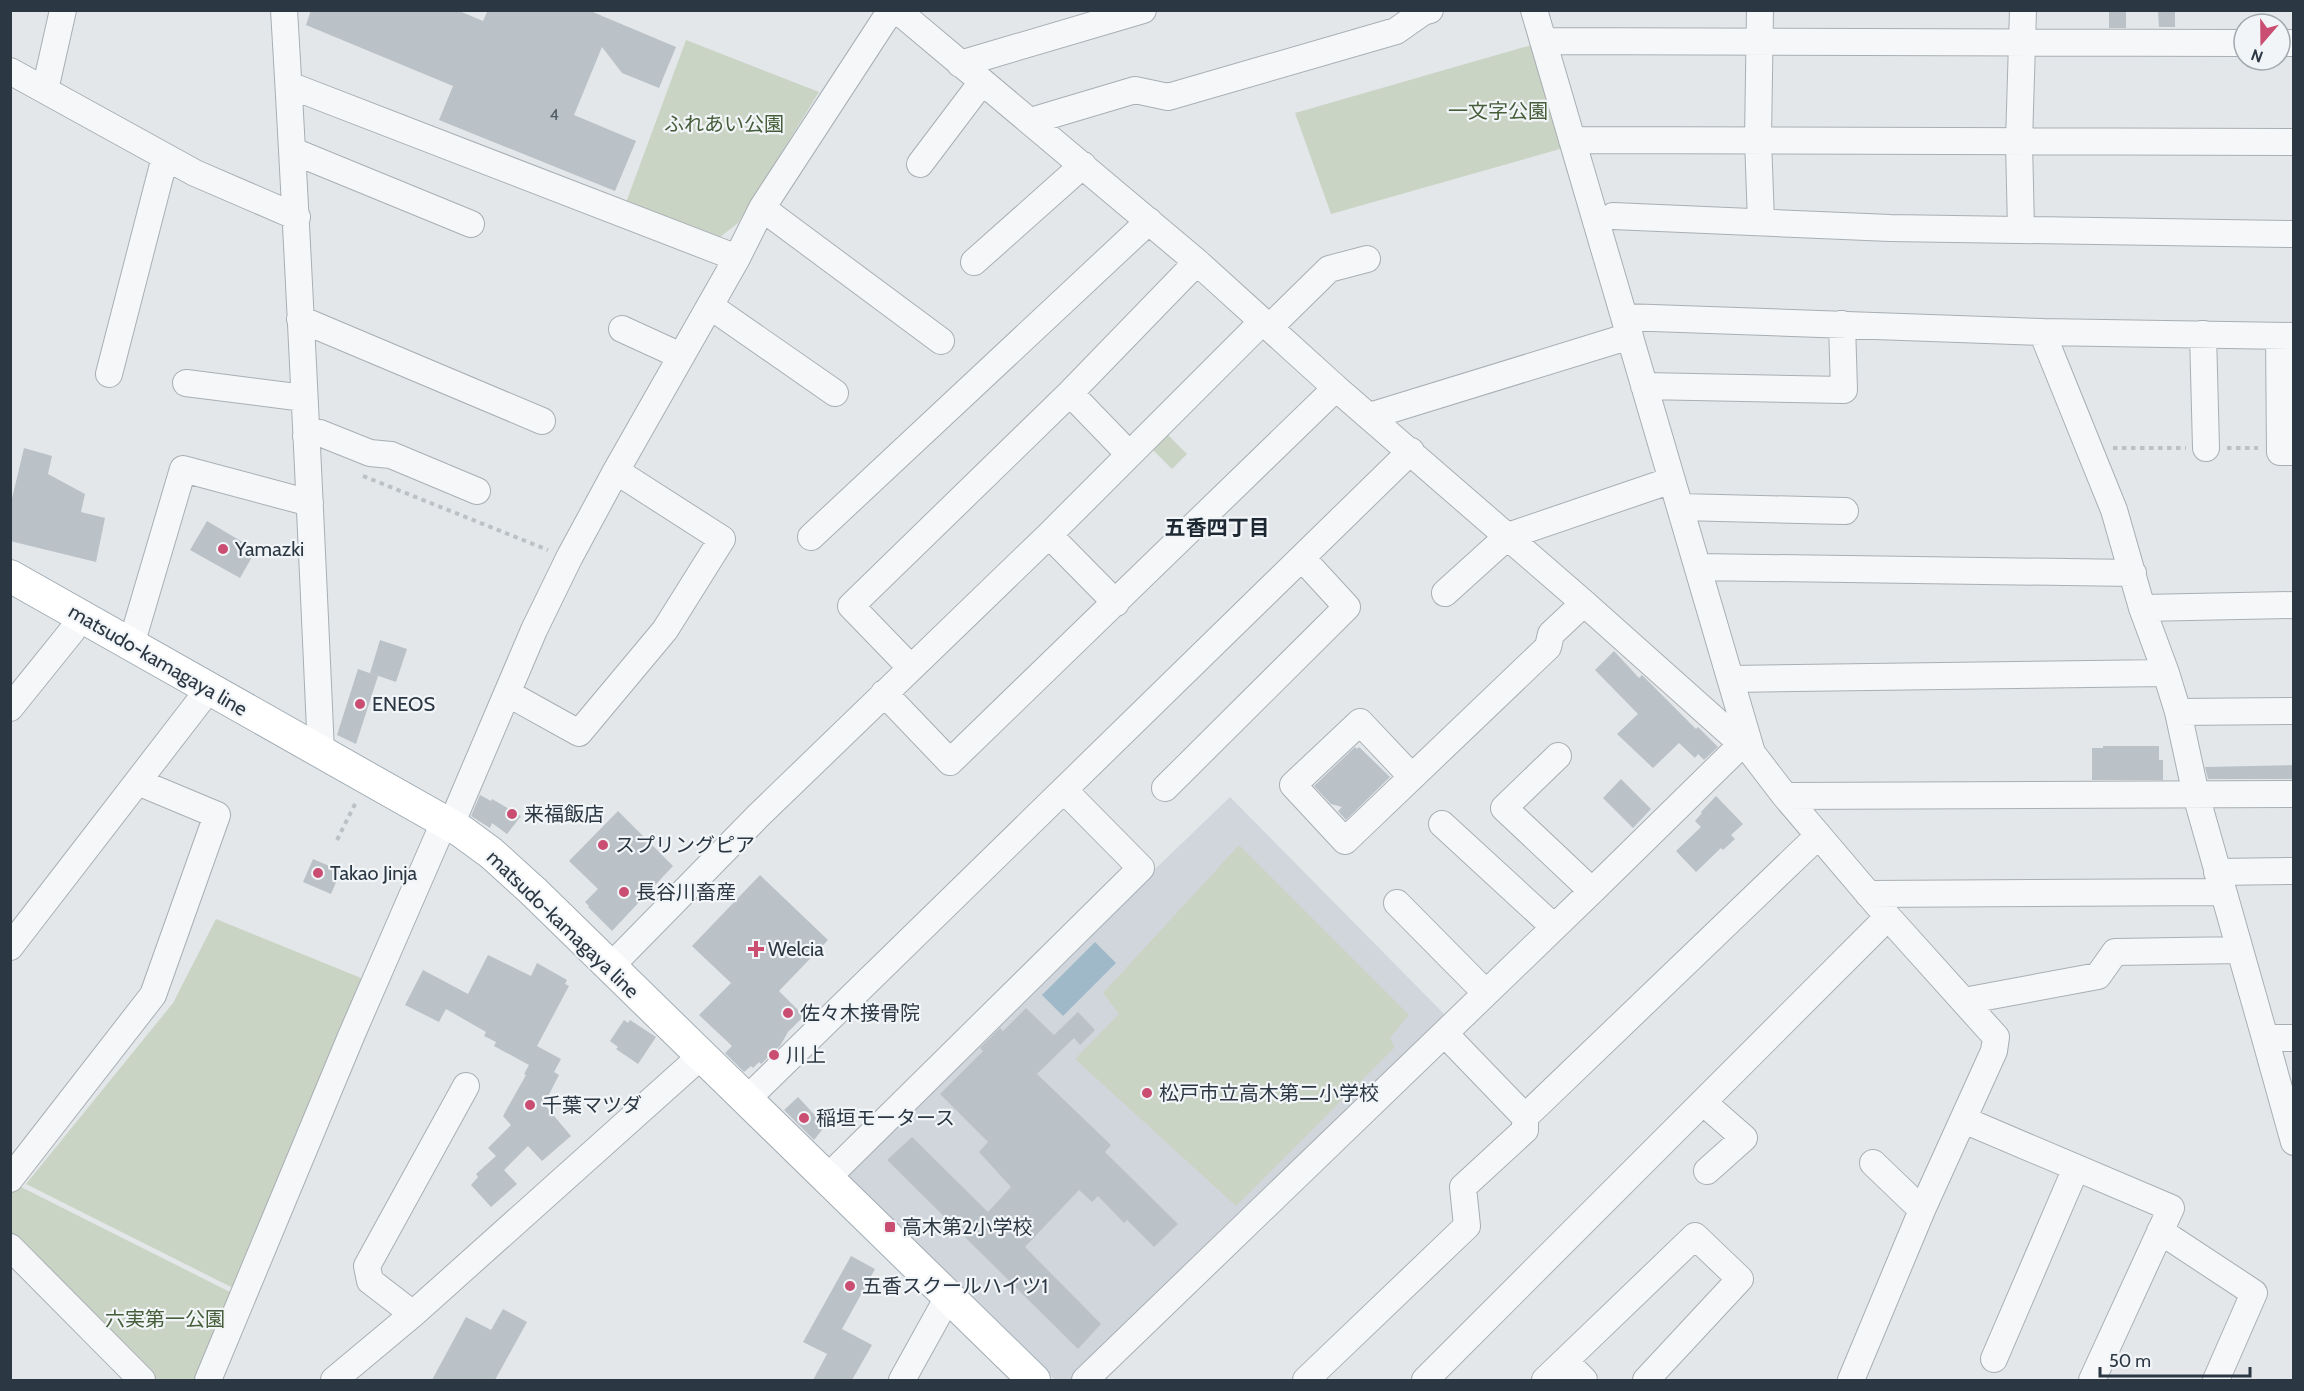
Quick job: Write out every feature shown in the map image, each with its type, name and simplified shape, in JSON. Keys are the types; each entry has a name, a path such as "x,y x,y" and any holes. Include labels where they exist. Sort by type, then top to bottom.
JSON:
{"main road":[{"name":"matsudo-kamagaya line","path":"10,576 447,823 491,853 1034,1380"}],"street":[{"path":"45,90 63,10"},
{"path":"284,10 297,217 321,752"},
{"path":"208,1380 352,1034 438,836 456,813 534,630 569,558 737,258 762,208 891,10"},
{"path":"897,10 1197,262 1336,388 1508,536 1747,748 1818,836 1996,1037 1994,1051 1922,1210 1851,1380"},
{"path":"960,63 1143,10"},
{"path":"1031,121 1135,90 1168,97 1396,31 1423,12 1430,10"},
{"path":"1534,10 1731,680 1747,748"},
{"path":"1760,10 1758,139 1761,222"},
{"path":"2021,229 2019,142 2023,10"},
{"path":"1543,41 2232,42"},
{"path":"10,71 195,173 297,217"},
{"path":"920,164 982,82"},
{"path":"289,85 737,258"},
{"path":"1572,140 2294,142"},
{"path":"293,151 471,224"},
{"path":"109,374 165,157"},
{"path":"974,262 1083,165"},
{"path":"762,208 941,342"},
{"path":"1613,216 1890,228 2294,234"},
{"path":"811,537 1149,221"},
{"path":"610,966 910,667 1266,324 1329,269 1366,259"},
{"path":"910,667 851,606 1070,393 1197,262"},
{"path":"710,306 835,393"},
{"path":"300,319 542,421"},
{"path":"1644,386 1844,390 1842,324"},
{"path":"1370,416 1627,327 1842,324 2042,332 2286,336 2280,452 2294,452"},
{"path":"622,329 681,356"},
{"path":"2042,332 2114,510 2142,608 2166,673 2178,712 2196,795 2292,1134"},
{"path":"2203,334 2206,448"},
{"path":"186,382 304,398"},
{"path":"884,693 950,762 1336,388"},
{"path":"1070,393 1129,454"},
{"path":"306,436 320,433 370,453 391,455 477,491"},
{"path":"746,1100 1412,452"},
{"path":"131,645 183,469 310,503"},
{"path":"507,693 579,734 665,630 722,539 616,471"},
{"path":"1445,593 1508,536 1672,480"},
{"path":"1680,507 1845,511"},
{"path":"1049,535 1116,603"},
{"path":"1165,788 1347,607 1302,558"},
{"path":"1698,567 2133,573"},
{"path":"1412,777 1360,722 1293,785 1345,841 1412,777 1548,647 1551,634 1584,603"},
{"path":"2142,608 2294,605"},
{"path":"10,708 72,631 81,615"},
{"path":"1731,680 2166,673"},
{"path":"10,947 208,689"},
{"path":"2178,712 2294,711"},
{"path":"1085,1380 1554,927 1747,748"},
{"path":"1558,756 1504,808 1592,891"},
{"path":"10,1179 153,995 217,815 138,782"},
{"path":"826,1179 1141,868 1064,790"},
{"path":"1785,796 2294,794"},
{"path":"1442,824 1554,927"},
{"path":"1525,1117 1818,836"},
{"path":"1868,894 2220,882 2294,871"},
{"path":"1397,903 1486,993"},
{"path":"1425,1380 1888,917"},
{"path":"1964,1001 2098,976 2115,951 2240,950"},
{"path":"1306,1380 1467,1226 1464,1186 1525,1130 1525,1117 1444,1034"},
{"path":"2265,1038 2294,1038"},
{"path":"334,1380 528,1223 700,1057"},
{"path":"413,1314 370,1281 367,1266 466,1086"},
{"path":"1704,1103 1744,1138 1707,1171"},
{"path":"1964,1120 2171,1208 2092,1380"},
{"path":"1873,1163 1922,1210"},
{"path":"1994,1359 2076,1168"},
{"path":"2160,1231 2254,1293 2216,1380"},
{"path":"1545,1380 1695,1236 1740,1279 1646,1380"},
{"path":"10,1247 142,1380"},
{"path":"902,1380 948,1297"},
{"path":"1564,1361 1584,1380"}],"path":[{"path":"362,476 569,558"},
{"path":"338,840 360,794"}],"shaded area":[{"name":"松戸市立高木第二小学校","path":"1230,797 1450,1020 1072,1380 1054,1379 846,1177 845,1167"}],"green space":[{"name":"ふれあい公園","path":"686,40 819,92 738,223 715,241 624,208"},
{"name":"一文字公園","path":"1535,44 1567,147 1331,214 1295,113"},
{"path":"1167,434 1187,454 1172,469 1152,449"},
{"path":"1239,845 1409,1015 1390,1038 1395,1047 1236,1206 1075,1059 1119,1014 1103,993"},
{"path":"216,919 371,982 237,1290 26,1184 173,1003"},
{"name":"六実第一公園","path":"19,1186 234,1294 198,1380 151,1380 11,1236 10,1194"}],"water":[{"path":"1095,942 1116,963 1063,1016 1042,995"}],"building":[{"path":"311,10 457,10 483,21 488,10 588,10 676,47 659,88 622,73 602,47 574,115 636,141 615,191 439,120 453,86 306,25"},
{"path":"2109,10 2126,10 2126,28 2109,28"},
{"path":"2158,10 2175,10 2175,27 2159,27"},
{"path":"24,448 52,456 48,474 85,494 81,512 105,518 96,562 10,541 10,507"},
{"path":"207,521 256,550 240,578 190,550"},
{"path":"380,640 407,649 396,682 370,673"},
{"path":"1614,651 1639,678 1642,675 1696,729 1698,727 1718,747 1704,760 1698,754 1695,758 1679,743 1653,768 1617,734 1638,714 1595,670"},
{"path":"358,669 378,676 356,744 337,735"},
{"path":"2103,746 2159,746 2159,760 2163,760 2163,780 2092,780 2092,748 2103,748"},
{"path":"1355,747 1357,749 1359,747 1390,777 1346,820 1338,811 1342,807 1331,804 1314,786"},
{"path":"2294,765 2294,779 2208,779 2205,767"},
{"path":"1621,779 1651,809 1633,828 1603,798"},
{"path":"480,795 491,801 492,799 521,816 507,834 492,823 490,828 471,816"},
{"path":"1716,796 1743,824 1731,835 1735,839 1723,850 1721,848 1696,872 1676,851 1701,827 1695,821"},
{"path":"618,811 673,866 612,931 585,902 598,889 569,861"},
{"path":"313,859 341,871 331,894 303,882"},
{"path":"760,875 828,940 779,991 804,1016 788,1032 780,1046 761,1064 759,1062 744,1072 725,1053 732,1046 699,1015 731,983 692,946"},
{"path":"488,955 531,976 537,963 567,980 565,984 569,986 537,1046 561,1059 554,1072 559,1075 544,1104 571,1136 542,1161 528,1146 504,1170 517,1184 491,1207 471,1185 478,1177 476,1174 496,1156 488,1148 511,1125 503,1116 526,1075 524,1074 529,1065 494,1046 496,1042 484,1036 486,1032 446,1009 439,1022 405,1005 423,970 468,994"},
{"path":"1026,1008 1054,1035 1078,1012 1095,1030 1080,1045 1074,1038 1037,1074 1111,1145 1105,1152 1178,1224 1154,1247 1127,1220 1124,1223 1098,1196 1092,1202 1079,1190 1025,1247 1101,1324 1078,1349 887,1160 912,1137 988,1212 1011,1187 979,1152 988,1142 940,1094 983,1051 980,1048 1000,1028 1003,1031"},
{"path":"624,1020 628,1023 630,1020 656,1037 638,1064 616,1049 618,1047 610,1041"},
{"path":"798,1097 825,1126 814,1140 784,1110"},
{"path":"851,1256 875,1269 842,1329 872,1345 852,1380 813,1380 827,1354 803,1342"},
{"path":"503,1309 527,1322 495,1380 432,1380 466,1317 491,1330"}],"place":[{"name":"Yamazki","path":"223,549"},
{"name":"ENEOS","path":"360,704"},
{"name":"来福飯店","path":"512,814"},
{"name":"スプリングピア","path":"603,845"},
{"name":"Takao Jinja","path":"318,873"},
{"name":"長谷川畜産","path":"624,892"},
{"name":"Welcia","path":"756,949"},
{"name":"佐々木接骨院","path":"788,1013"},
{"name":"川上","path":"774,1055"},
{"name":"松戸市立高木第二小学校","path":"1147,1093"},
{"name":"千葉マツダ","path":"530,1105"},
{"name":"稲垣モータース","path":"804,1118"},
{"name":"高木第2小学校","path":"890,1227"},
{"name":"五香スクールハイツ1","path":"850,1286"}],"district":[{"name":"五香四丁目","path":"1217,528"}]}
